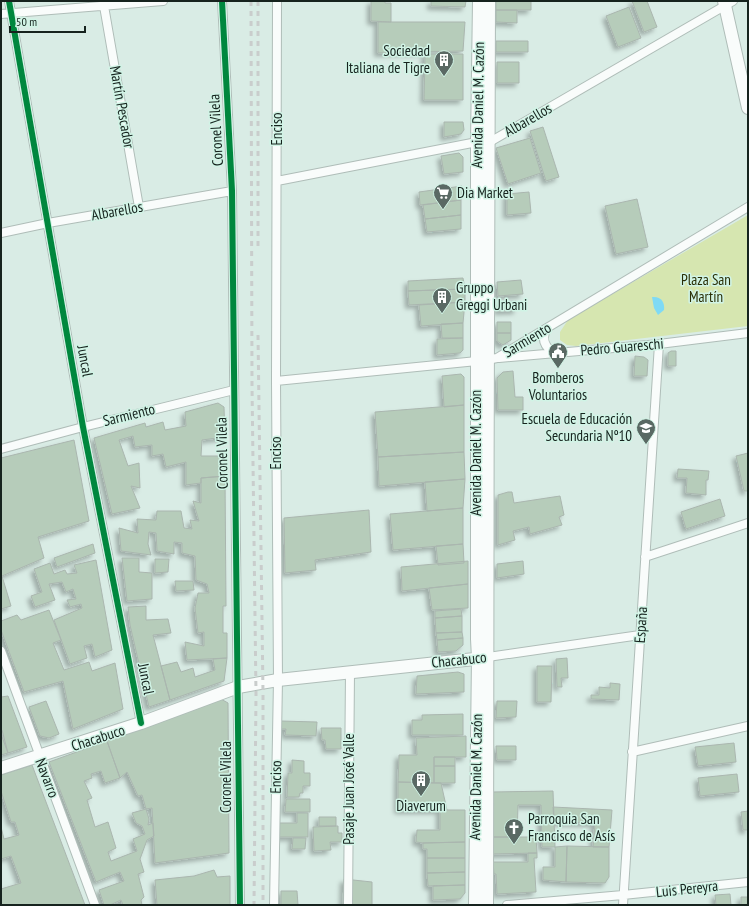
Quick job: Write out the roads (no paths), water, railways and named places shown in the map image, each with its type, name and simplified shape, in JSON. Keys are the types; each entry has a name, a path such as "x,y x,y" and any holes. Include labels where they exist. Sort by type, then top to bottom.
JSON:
{"main road":[{"name":"Avenida Daniel M. Cazón","path":"479,1 487,360 476,639 483,658 487,905"},
{"name":"Avenida Daniel M. Cazón","path":"482,142 489,1"},
{"path":"727,3 748,108"},
{"name":"Avenida Daniel M. Cazón","path":"475,905 483,658"},
{"name":"Chacabuco","path":"1,768 141,723 238,687 278,680 483,658"}],"street":[{"name":"Juncal","path":"9,1 83,427 141,723"},
{"path":"1,14 163,1"},
{"name":"Coronel Vilela","path":"222,1 232,191 240,905"},
{"name":"Enciso","path":"274,905 278,680 276,381 277,1"},
{"name":"Albarellos","path":"277,181 482,142 727,3"},
{"name":"Martín Pescador","path":"104,6 139,207"},
{"name":"Albarellos","path":"1,233 232,191"},
{"name":"Sarmiento","path":"276,381 487,360 547,328 748,207"},
{"path":"547,328 543,338 547,349 553,353"},
{"name":"Pedro Guareschi","path":"487,360 659,344 748,333"},
{"name":"España","path":"622,905 659,344"},
{"name":"Sarmiento","path":"1,449 234,390"},
{"path":"645,557 748,523"},
{"name":"Chacabuco","path":"483,658 640,636"},
{"name":"Navarro","path":"1,651 95,905"},
{"name":"Pasaje Juan José Valle","path":"348,905 350,672"},
{"path":"632,752 748,726"},
{"name":"Luis Pereyra","path":"507,905 748,882"}],"water":[{"path":"652,297 658,297 664,304 664,310 658,315 654,308"}],"railway":[{"path":"251,1 252,385 256,694 254,905"},
{"path":"258,1 258,251"},
{"path":"258,335 263,692 263,905"}],"place":[{"name":"Sociedad Italiana de Tigre","path":"444,77"},
{"name":"Dia Market","path":"443,210"},
{"name":"Gruppo Greggi Urbani","path":"442,314"},
{"name":"Bomberos Voluntarios","path":"558,369"},
{"name":"Escuela de Educación Secundaria Nº10","path":"646,445"},
{"name":"Diaverum","path":"421,797"},
{"name":"Parroquia San Francisco de Asís","path":"514,845"}],"park label":[{"name":"Plaza San Martín","path":"706,288"}]}
